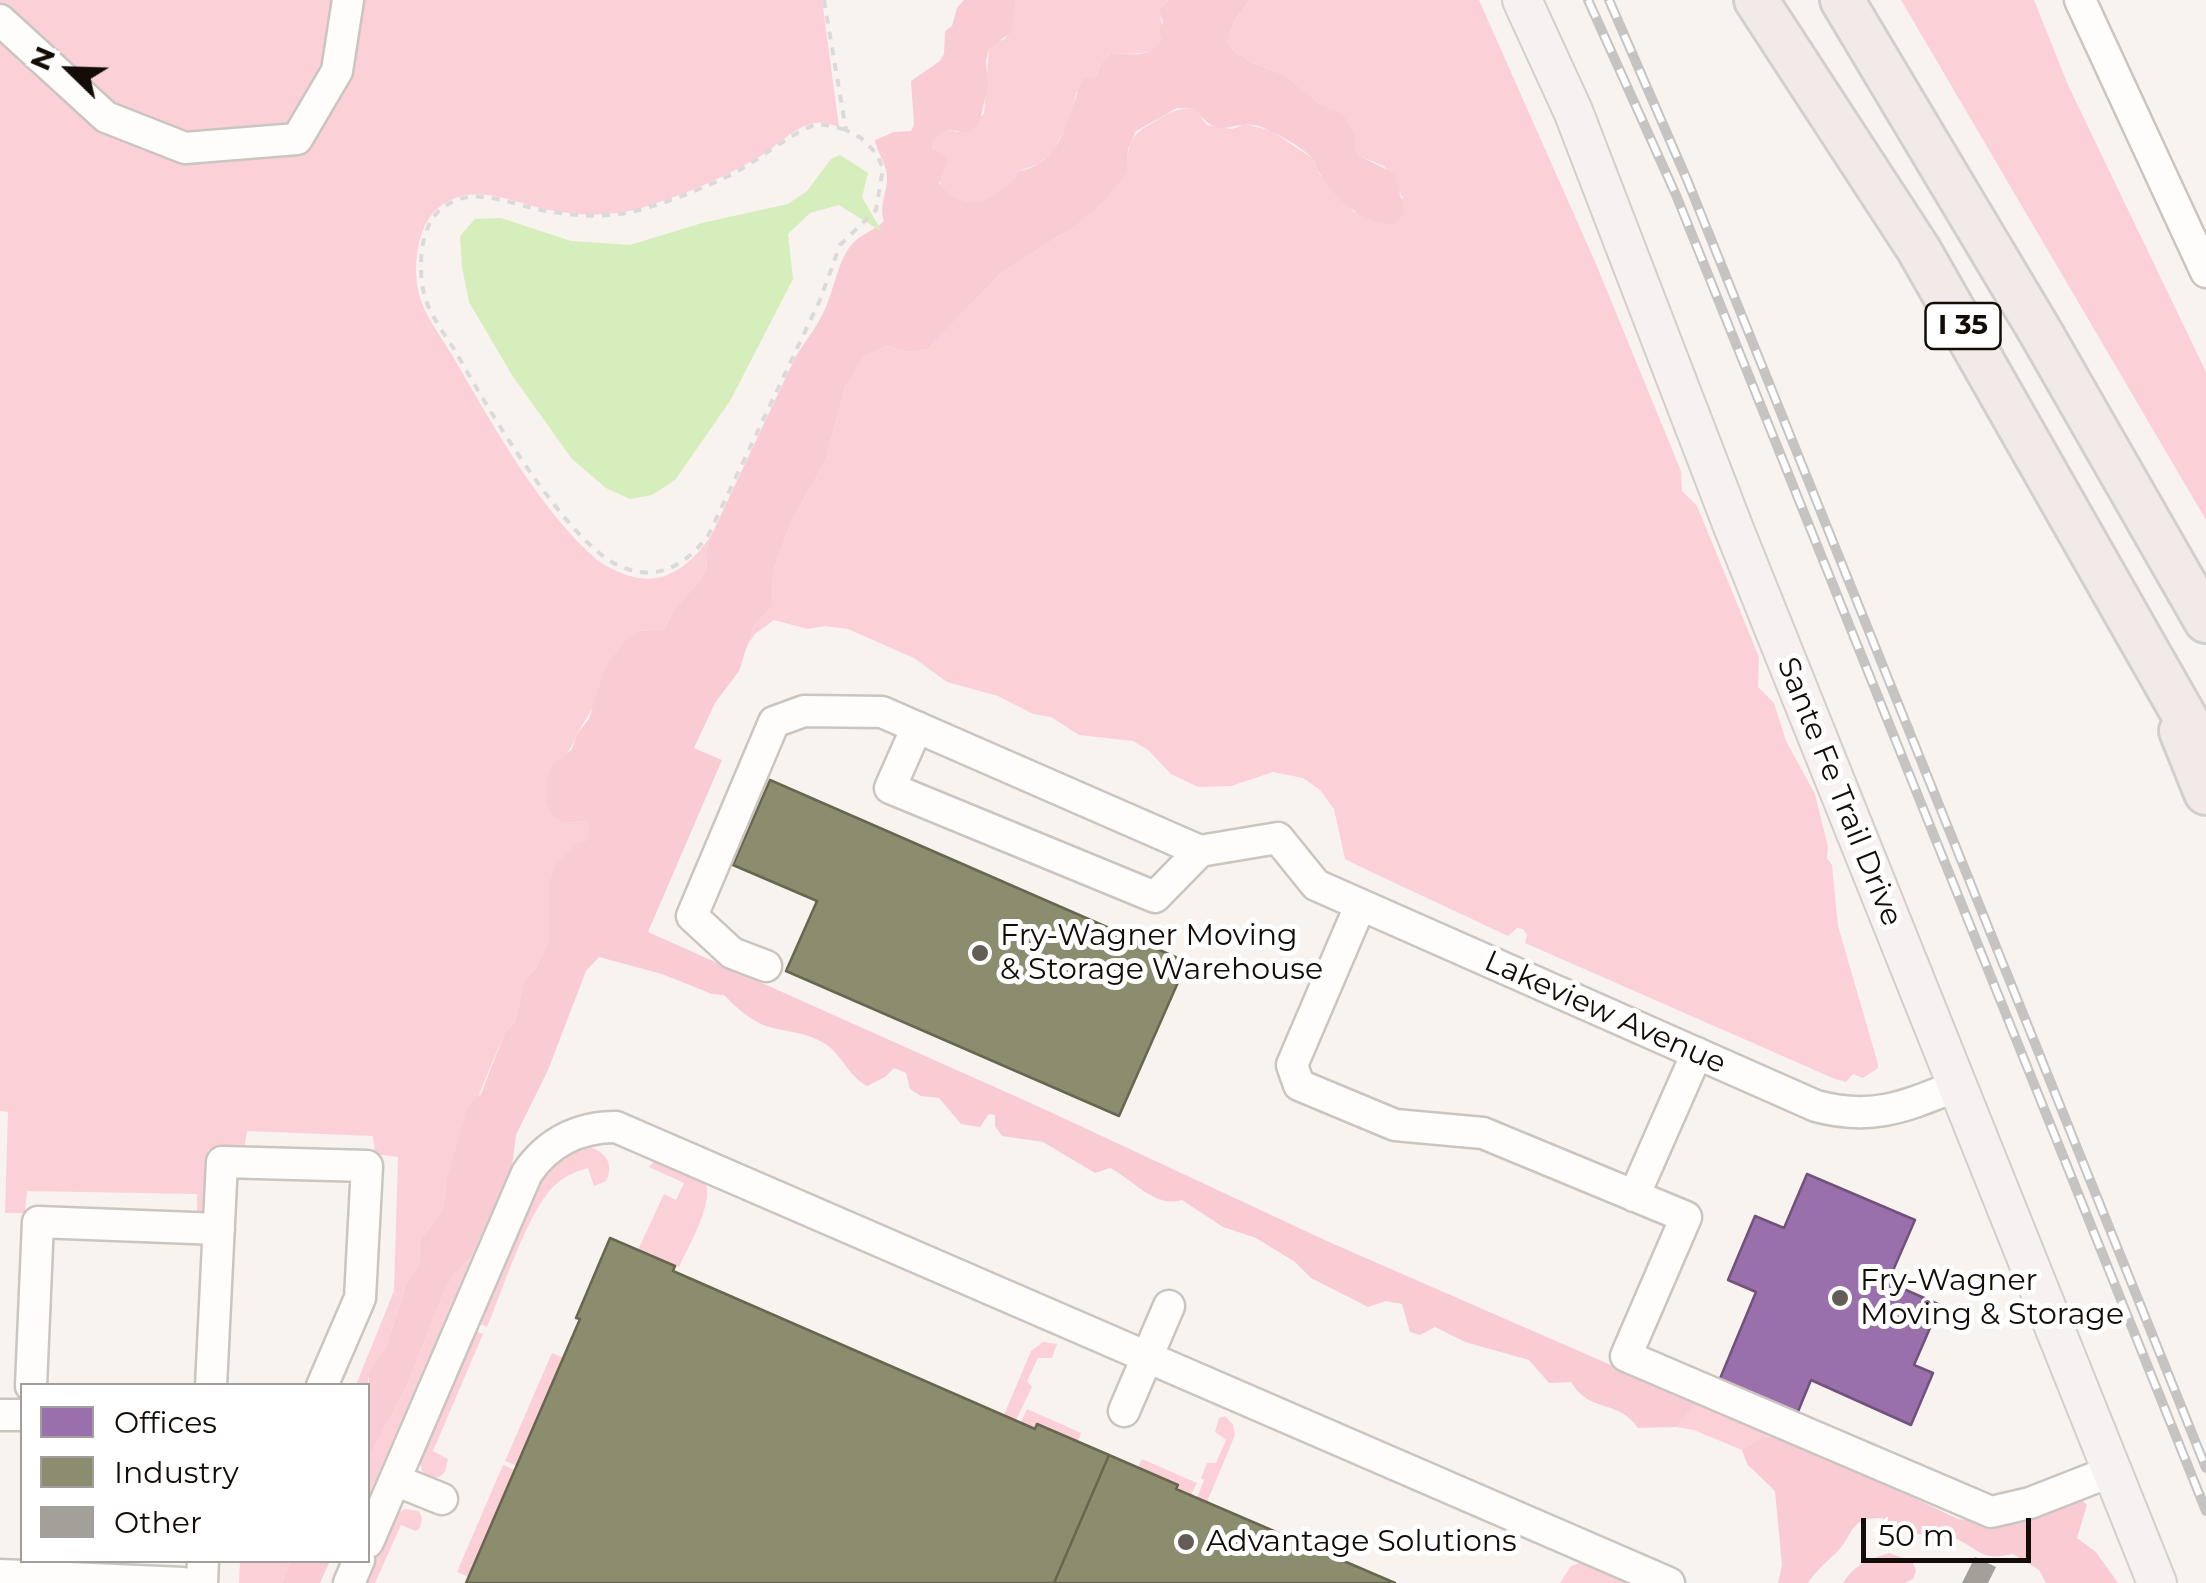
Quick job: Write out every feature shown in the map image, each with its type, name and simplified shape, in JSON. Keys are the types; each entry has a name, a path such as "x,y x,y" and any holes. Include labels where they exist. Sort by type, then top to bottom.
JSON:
{"highway":[{"name":"I 35","path":"1756,0 1919,250 2206,754"},
{"name":"I 35","path":"1842,0 2041,333 2206,621"},
{"path":"2154,660 2206,793"}],"main road":[{"name":"Sante Fe Trail Drive","path":"1522,0 1572,111 1734,529 2157,1583"}],"street":[{"path":"0,20 106,118 185,148 297,139 338,71 348,0"},
{"path":"2080,0 2206,272"},
{"path":"766,966 732,952 692,916 774,722 804,710 882,712 917,727 1200,851 1155,897 890,788 917,727"},
{"name":"Lakeview Avenue","path":"1200,851 1278,838 1316,885 1816,1106 1842,1114 1871,1114 1900,1109 1956,1086"},
{"path":"1360,906 1292,1064 1299,1085 1395,1125 1483,1133 1686,1216 1626,1356 1991,1512 2030,1503 2112,1471"},
{"path":"1634,1196 1697,1053"},
{"path":"370,1537 526,1172 564,1138 598,1127 616,1127 1669,1583"},
{"path":"211,1383 222,1162 367,1166 360,1298 323,1383"},
{"path":"31,1383 38,1222 219,1229"},
{"path":"1124,1411 1169,1306"},
{"path":"395,1480 442,1499"},
{"path":"15,1571 184,1583"}],"path":[{"path":"824,0 846,130"},
{"path":"814,125 846,130 876,153 883,168 876,210 840,245 820,300 708,536 681,564 660,573 642,574 621,568 601,556 540,487 486,405 427,303 422,282 428,228 438,211 475,196 496,197 538,210 613,217 651,207 734,173 814,125"}],"shaded area":[{"path":"0,0 822,0 839,127 810,124 731,172 641,208 580,214 475,194 449,201 436,210 421,236 417,279 427,315 517,463 575,539 604,564 643,579 677,570 711,536 707,567 699,582 674,609 665,629 638,631 573,744 550,776 546,801 566,823 587,821 591,828 586,841 549,883 549,940 536,968 524,980 515,1022 505,1032 458,1145 447,1177 443,1209 420,1240 419,1265 407,1282 386,1347 367,1383 357,1383 394,1291 398,1157 375,1154 373,1136 247,1131 244,1150 208,1150 205,1214 197,1214 197,1194 27,1191 25,1213 5,1213 8,1112 0,1111"},
{"path":"964,0 1016,0 1011,32 989,49 988,86 979,124 968,132 948,130 933,139 932,148 948,161 939,183 959,200 992,197 1019,171 1046,158 1062,135 1083,79 1096,77 1101,63 1111,53 1140,54 1157,46 1162,40 1159,31 1163,22 1158,9 1169,0 1250,0 1234,21 1228,43 1252,63 1283,74 1323,106 1342,113 1355,132 1355,150 1360,156 1395,174 1404,211 1392,225 1368,219 1340,199 1311,157 1289,141 1253,125 1213,126 1195,109 1177,108 1136,131 1128,149 1127,173 1102,203 1078,224 1001,273 928,349 908,352 886,346 865,354 845,387 825,462 792,520 773,571 772,606 753,627 739,671 715,703 694,748 722,760 648,932 1329,1242 1698,1403 1676,1427 1638,1428 1621,1413 1578,1392 1571,1382 1549,1383 1529,1360 1465,1342 1435,1327 1420,1335 1410,1332 1402,1304 1386,1301 1368,1307 1311,1278 1295,1262 1256,1238 1223,1227 1182,1200 1153,1197 1110,1168 1095,1173 1043,1142 1002,1136 995,1126 995,1115 989,1114 980,1127 961,1124 939,1098 921,1096 910,1089 906,1073 894,1068 867,1086 829,1046 816,1039 762,1024 724,995 599,957 586,971 548,1070 516,1135 512,1166 472,1256 444,1292 406,1388 370,1455 369,1372 386,1347 407,1282 419,1265 420,1240 443,1209 447,1177 469,1105 481,1094 505,1032 515,1022 524,980 536,968 549,940 549,883 557,863 577,844 586,841 590,828 587,821 566,823 553,817 546,801 552,766 572,749 577,734 589,719 605,668 624,642 638,631 665,629 674,609 699,582 707,567 711,536 794,360 825,310 846,252 884,221 887,174 875,140 894,132 911,131 911,81 940,61 945,31 952,26 957,8"},
{"path":"1016,0 1169,0 1158,9 1163,36 1160,44 1136,54 1111,53 1101,63 1096,77 1076,93 1070,120 1052,153 1019,171 991,200 978,204 963,202 941,185 933,138 948,130 958,132 984,114 989,49 1005,39"},
{"path":"1250,0 1479,0 1596,264 1681,471 1682,491 1697,506 1759,657 1758,687 1774,703 1786,741 1815,794 1828,847 1827,858 1832,865 1838,926 1878,1064 1863,1078 1853,1074 1846,1082 1835,1079 1525,943 1527,935 1523,929 1517,928 1508,936 1345,859 1334,809 1320,790 1303,778 1273,772 1231,786 1198,787 1171,774 1148,750 1133,741 1079,735 1051,717 947,682 914,658 848,629 808,629 774,620 755,634 746,647 753,627 772,606 773,571 792,520 825,462 845,387 865,353 886,346 908,352 928,349 1001,273 1078,224 1127,173 1132,140 1148,126 1175,111 1195,109 1207,125 1232,129 1245,124 1272,131 1312,158 1319,174 1354,212 1403,198 1384,166 1355,150 1355,132 1342,114 1323,106 1283,74 1252,63 1234,51 1228,43 1234,21"},
{"path":"1901,0 2034,0 2068,85 2206,372 2206,520"},
{"path":"840,155 868,173 862,197 882,232 839,205 810,213 788,234 793,279 730,401 675,480 652,495 630,499 606,488 572,459 512,375 469,302 460,236 475,219 501,218 571,241 630,245 702,223 788,204 807,191 831,159"},
{"path":"592,1148 608,1161 606,1181 594,1186 588,1168 554,1186 525,1232 487,1327 479,1323 508,1247 545,1174 566,1156"},
{"path":"656,1159 691,1172 706,1185 705,1208 679,1267 638,1250 664,1194 676,1200 684,1183 649,1167"},
{"path":"472,1256 370,1493 370,1455 406,1388 454,1275"},
{"path":"475,1331 483,1334 433,1451 448,1459 445,1472 432,1478 422,1471 419,1458"},
{"path":"1043,1342 1057,1344 1052,1358 1038,1358 1027,1381 1032,1387 1016,1420 1004,1415 1031,1351"},
{"path":"552,1353 564,1358 517,1466 505,1461"},
{"path":"1698,1403 1774,1436 1762,1437 1742,1450 1694,1430 1676,1427"},
{"path":"1027,1409 1081,1433 1078,1441 1038,1424 1035,1429 1021,1422"},
{"path":"1225,1416 1235,1435 1207,1502 1197,1498 1204,1480 1201,1478 1207,1463 1216,1463 1226,1440 1215,1432 1219,1418"},
{"path":"1784,1436 1958,1519 1998,1523 2030,1518 2081,1499 2087,1505 2077,1538 2096,1552 2118,1583 2046,1583 2039,1570 2013,1554 1989,1556 1956,1539 1907,1531 1882,1518 1871,1518 1857,1524 1808,1583 1778,1583 1782,1565 1775,1491 1747,1464 1742,1450 1762,1437"},
{"path":"1142,1459 1197,1483 1191,1495 1138,1467"},
{"path":"503,1465 515,1470 469,1577 457,1572"},
{"path":"405,1509 419,1511 420,1528 416,1531 401,1525 375,1583 365,1583 394,1516"},
{"path":"1889,1553 1912,1561 1916,1570 1913,1579 1905,1583 1843,1583 1852,1571"},
{"path":"1582,1562 1629,1583 1560,1583 1571,1566"},
{"path":"240,1563 289,1563 282,1583 239,1583"},
{"path":"289,1563 329,1563 320,1583 282,1583"}],"building: Offices":[{"name":"Fry-Wagner Moving & Storage","path":"1807,1174 1915,1220 1888,1282 1940,1305 1914,1365 1933,1373 1911,1425 1811,1380 1797,1414 1719,1381 1756,1292 1728,1280 1755,1216 1784,1228"}],"building: Industry":[{"name":"Fry-Wagner Moving & Storage Warehouse","path":"770,780 1187,962 1119,1116 786,971 817,901 733,865"},
{"path":"610,1238 675,1266 673,1271 1035,1429 1037,1424 1109,1455 1054,1583 466,1583 580,1319 576,1318"},
{"name":"Advantage Solutions","path":"1109,1455 1178,1485 1176,1489 1395,1583 1054,1583"}],"building: Other":[{"path":"1975,1557 1996,1567 1988,1583 1962,1583"}],"railway":[{"path":"1588,0 1676,195 2206,1511"},
{"path":"1609,0 1688,182 2206,1468"}],"place":[{"name":"Fry-Wagner Moving & Storage Warehouse","path":"980,953"},
{"name":"Fry-Wagner Moving & Storage","path":"1840,1298"},
{"name":"Advantage Solutions","path":"1186,1542"}]}
